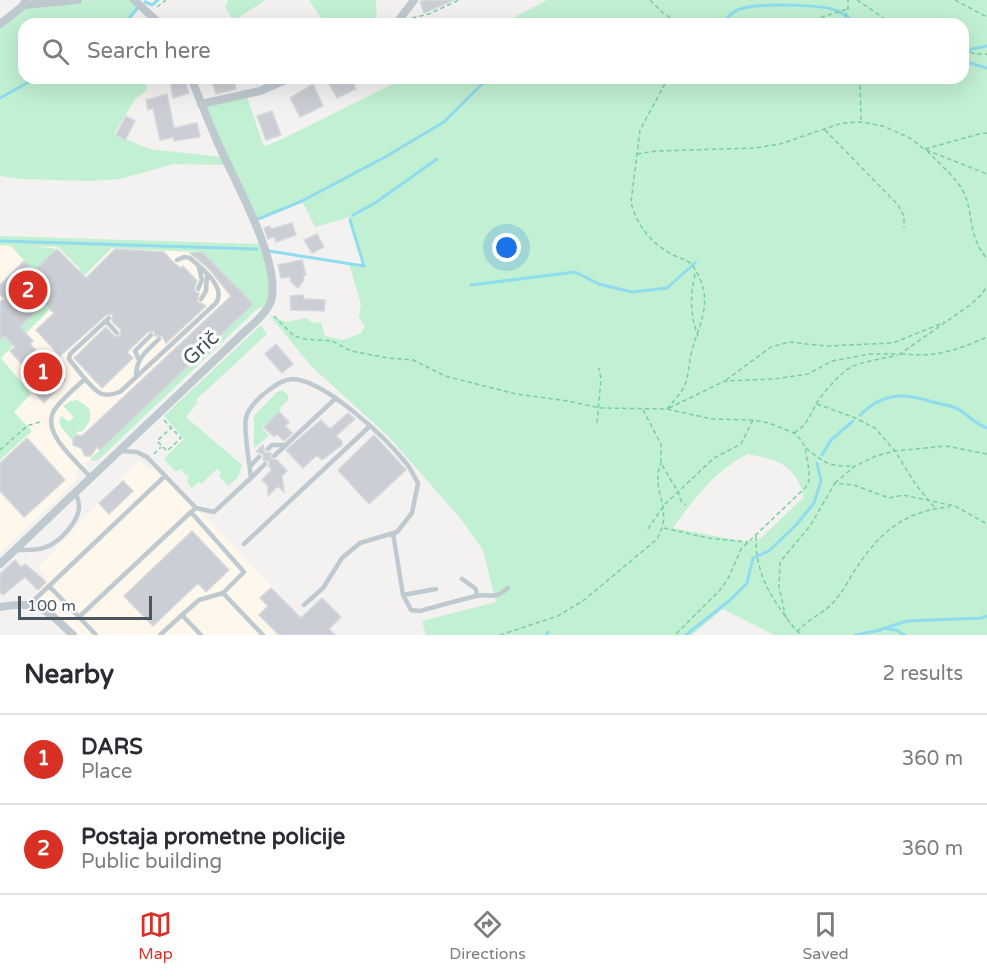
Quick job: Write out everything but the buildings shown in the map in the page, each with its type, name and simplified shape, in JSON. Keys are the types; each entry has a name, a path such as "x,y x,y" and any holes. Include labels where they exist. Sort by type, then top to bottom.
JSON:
{"street":[{"path":"0,24 24,2 78,0"},
{"path":"134,0 154,18"},
{"path":"401,18 414,0"},
{"path":"193,84 251,212 264,248 272,283 271,300 267,308"},
{"path":"201,104 260,91 276,84"},
{"name":"Grič","path":"0,564 122,451 133,436 267,308"},
{"path":"0,607 29,605 45,609 73,635"}],"lane":[{"path":"117,333 108,320 70,354 69,358 84,379 101,395 110,396 120,392 219,298 220,290 190,258 184,257 177,260"},
{"path":"198,266 202,280 198,289"},
{"path":"201,299 207,288 207,275"},
{"path":"135,351 151,335"},
{"path":"136,376 136,366 139,360 159,339"},
{"path":"130,346 139,360"},
{"path":"84,379 60,402 50,421 51,430 58,440 91,478"},
{"path":"251,478 245,418 263,394 279,382 292,379 306,382 336,398 370,426 406,463 418,483 412,513 397,531 360,543 342,558 323,588 304,605"},
{"path":"274,456 336,398"},
{"path":"244,544 370,426"},
{"path":"268,449 272,446 286,445"},
{"path":"122,451 137,452 148,459 196,508 214,512 265,464"},
{"path":"250,466 259,457"},
{"path":"29,605 165,476"},
{"path":"16,550 38,549 52,544 68,528 78,512 76,492"},
{"path":"79,617 196,508"},
{"path":"160,635 199,600 223,593 244,572 191,512"},
{"path":"393,533 403,596 411,610 420,611 477,596 492,597 500,595 508,588"},
{"path":"462,579 476,589 477,596"},
{"path":"49,586 96,635"},
{"path":"403,596 436,589"},
{"path":"223,593 263,635"},
{"path":"182,615 201,635"}],"path":[{"path":"150,14 166,0"},
{"path":"412,18 429,14 459,0"},
{"path":"650,0 671,18"},
{"path":"845,18 848,0"},
{"path":"857,0 884,18"},
{"path":"955,0 987,17"},
{"path":"819,18 848,9"},
{"path":"969,52 987,54"},
{"path":"665,84 640,130 631,202 638,224 643,231 665,250 688,261 693,267 704,293 705,304 686,384 667,409"},
{"path":"860,84 861,122"},
{"path":"637,154 656,151 755,148 780,144 842,123 861,122 883,126 910,138 924,149 939,162 962,190 974,240 987,259"},
{"path":"825,130 898,205 904,216 904,228"},
{"path":"924,149 987,133"},
{"path":"924,149 987,174"},
{"path":"695,273 690,293 690,309 698,336"},
{"path":"794,433 802,428 811,417 816,404 850,368 900,354 949,321 982,294 987,285"},
{"path":"267,308 294,336 332,341 351,351 413,360 445,376 472,384 600,408 667,409 712,419 753,420 769,423 794,433 805,447 809,470 809,481 806,487 741,549 729,577 720,590 675,635"},
{"path":"667,409 725,381 771,347 780,344 789,342 826,346 893,343 949,321"},
{"path":"725,381 774,379 808,374 832,361 870,354 925,356 955,351 987,337"},
{"path":"597,423 600,408 599,368"},
{"path":"816,404 853,417 875,428 895,451 905,469 935,508"},
{"path":"502,635 558,616 584,600 656,540 663,528 664,505 657,474 661,463 661,444 642,410"},
{"path":"648,529 664,505 714,459 741,444 753,420"},
{"path":"0,450 27,426 35,422 50,421"},
{"path":"171,428 180,438 167,451 162,446 157,441 171,428"},
{"path":"148,459 162,446"},
{"path":"786,618 779,587 780,562 810,526 835,483 855,466 876,456 895,451 946,446 987,454"},
{"path":"805,447 825,463 834,466 855,466"},
{"path":"661,463 681,501 686,505"},
{"path":"835,483 854,485 889,498 903,495 955,506 987,524"},
{"path":"797,632 803,623 836,601 859,563 882,534 906,518 935,508 955,506"},
{"path":"663,528 718,539 748,542"},
{"path":"756,535 763,580 772,598 801,635"}],"shaded area":[{"path":"0,245 202,252 253,304 74,474 78,479 0,553"},
{"path":"139,460 151,470 154,468 212,524 318,635 77,635 39,600 41,597 35,591 46,582 47,578 38,567"}],"green space":[{"path":"85,0 130,0 139,9 131,18 18,18 18,84 146,84 147,90 135,99 114,134 149,149 221,157 225,165 174,164 120,179 90,181 21,179 0,176 0,27 27,7"},
{"path":"228,0 266,0 238,18 231,18 225,6"},
{"path":"309,0 376,0 377,18 321,18"},
{"path":"547,0 987,0 987,635 774,635 723,609 692,635 426,635 422,621 496,602 483,550 460,518 388,436 311,366 270,316 286,322 306,318 313,323 321,322 325,336 343,340 361,333 365,327 359,317 361,304 349,264 363,264 349,217 315,227 302,201 256,218 207,108 247,97 263,144 265,146 393,84 969,84 969,18 513,18","holes":["748,454 784,465 796,477 804,497 761,538 746,542 673,528 697,496 725,468 736,461"]},
{"path":"0,236 259,244 269,277 269,293 262,308 257,309 98,460 93,461 90,459 252,304 202,252 112,248 1,358 31,394 14,412 32,431 0,460 0,339 4,336 8,339 80,269 58,247 31,246 57,249 34,271 11,246 0,245"},
{"path":"261,325 267,334 196,400 197,403 186,417 242,465 238,477 228,486 219,476 221,473 217,469 201,484 199,482 192,488 187,482 189,477 182,472 184,469 175,471 164,459 184,439 164,416"},
{"path":"282,390 288,395 288,400 280,408 281,410 262,427 269,436 254,448 254,416 277,392"},
{"path":"77,400 89,408 90,418 84,429 71,439 61,427 59,420 62,416 69,422 74,417 63,406"}],"waterway":[{"path":"145,2 152,5 158,0"},
{"path":"727,18 732,13 749,7 789,5 830,9 849,18"},
{"path":"129,18 137,9"},
{"path":"969,51 987,46"},
{"path":"969,63 987,68"},
{"path":"0,98 25,84"},
{"path":"258,219 302,201 385,157 444,122 482,84"},
{"path":"353,215 375,203 437,159"},
{"path":"269,251 364,266 350,220"},
{"path":"0,241 257,249"},
{"path":"471,285 575,272 599,284 632,292 667,288 695,263"},
{"path":"860,415 885,398 903,396 956,408 987,428"},
{"path":"822,455 831,440 853,421"},
{"path":"686,635 729,601 747,583 753,558 769,551 796,525 814,503 821,481 817,463"},
{"path":"879,630 907,621 987,616"},
{"path":"887,629 896,630 905,635"},
{"path":"855,635 881,630"}],"place":[{"name":"Postaja prometne policije","path":"28,290"},
{"name":"DARS","path":"43,372"}]}
